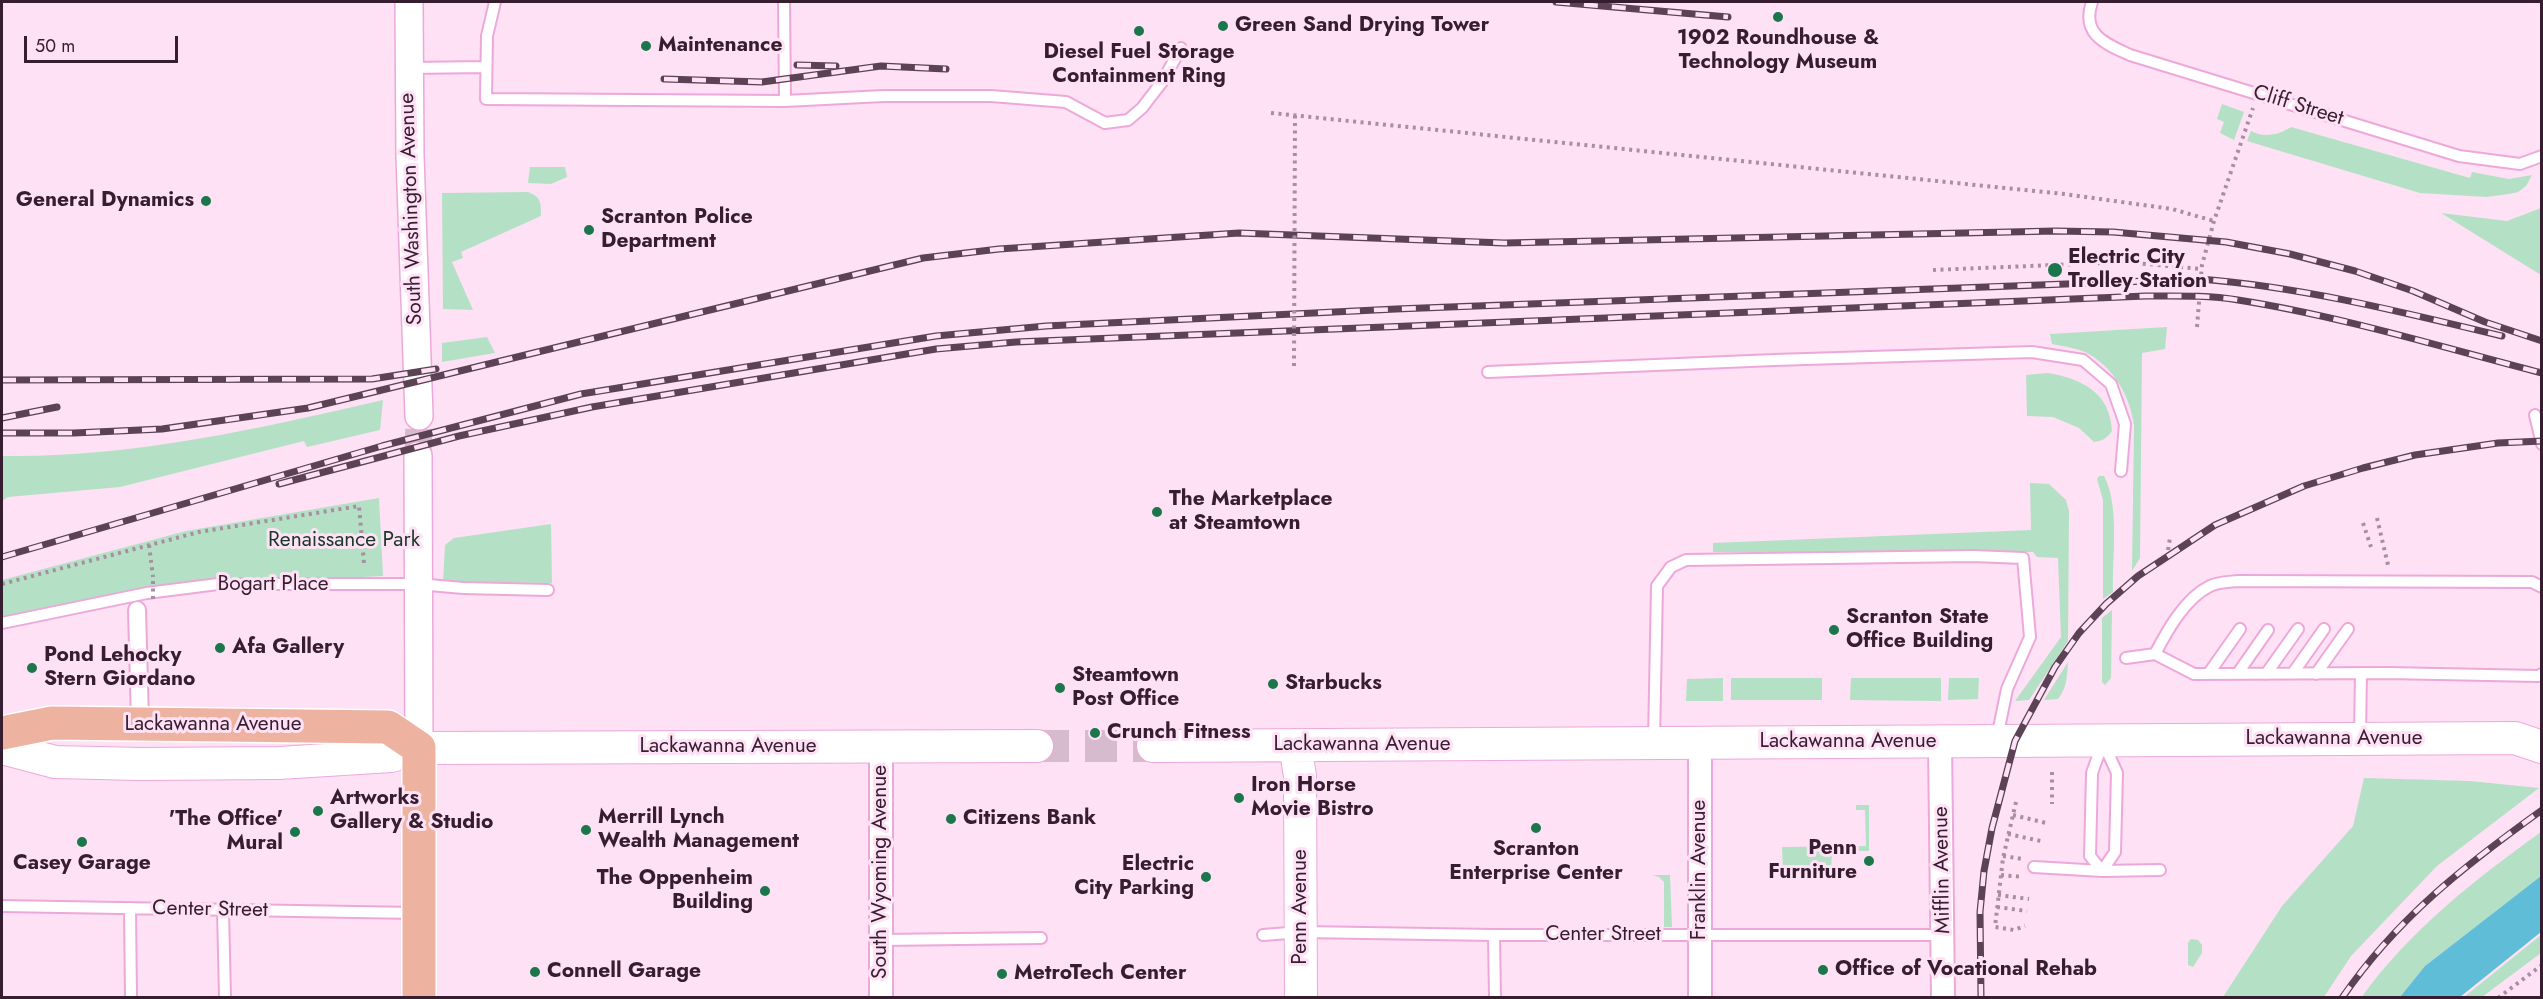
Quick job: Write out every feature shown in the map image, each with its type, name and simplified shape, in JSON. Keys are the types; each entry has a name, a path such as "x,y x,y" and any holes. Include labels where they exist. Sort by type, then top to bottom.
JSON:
{"main road":[{"name":"Lackawanna Avenue","path":"2,733 52,723 388,727 419,748"},
{"name":"Lackawanna Avenue","path":"1153,746 2515,738 2541,747"},
{"name":"Penn Avenue","path":"1295,745 1300,776 1301,998"},
{"name":"Lackawanna Avenue","path":"2,748 55,762 162,764 279,763 390,756 419,748 1037,746"},
{"path":"418,998 419,748"}],"street":[{"name":"South Washington Avenue","path":"409,2 408,68 419,416"},
{"path":"418,456 419,748"},
{"path":"137,610 140,721"},
{"name":"Franklin Avenue","path":"1700,742 1700,998"},
{"name":"Mifflin Avenue","path":"1940,742 1943,998"},
{"name":"South Wyoming Avenue","path":"881,746 881,998"}],"lane":[{"path":"495,2 488,36 486,99 785,101 883,96 991,96 1066,102 1104,123 1128,120 1142,108 1162,82 1181,48"},
{"path":"783,2 785,101"},
{"name":"Cliff Street","path":"2092,2 2088,14 2093,33 2104,43 2130,55 2459,156 2520,164 2541,156"},
{"path":"408,68 486,68"},
{"path":"1488,372 2032,352 2083,360 2110,384 2125,424 2121,471"},
{"path":"2535,415 2541,444"},
{"path":"1654,743 1657,586 1671,567 1686,560 1973,556 2023,558 2031,637 2007,689 1996,741"},
{"path":"2155,654 2166,631 2192,601 2211,586 2238,581 2532,582 2541,587"},
{"name":"Bogart Place","path":"2,623 147,593 218,584 418,584 464,588 548,590"},
{"path":"2209,673 2240,629"},
{"path":"2266,674 2298,629"},
{"path":"2293,673 2324,629"},
{"path":"2316,674 2348,629"},
{"path":"2238,674 2268,630"},
{"path":"2126,657 2155,654 2194,674 2538,676 2541,674"},
{"path":"2360,739 2361,674"},
{"path":"2102,870 2090,856 2091,773 2103,742"},
{"path":"2102,870 2115,852 2117,773 2103,742"},
{"path":"2033,873 2160,870"},
{"name":"Center Street","path":"2,906 418,914"},
{"path":"130,908 131,998"},
{"path":"224,910 225,998"},
{"name":"Center Street","path":"1263,935 1301,932 1494,935 1944,935"},
{"path":"1494,935 1496,998"},
{"path":"881,940 1041,938"}],"path":[{"path":"2197,327 2201,269 2214,220 2253,106"},
{"path":"1271,112 2064,194 2172,209 2214,220"},
{"path":"1294,366 1295,114"},
{"path":"1933,270 2125,262 2201,269"},
{"path":"2,584 199,532 359,506 364,563"},
{"path":"2377,518 2388,565"},
{"path":"2363,522 2371,547"},
{"path":"2168,550 2170,538"},
{"path":"149,545 153,599"},
{"path":"2052,771 2052,804"},
{"path":"2016,802 2001,875 1995,927 2014,930 2025,926"},
{"path":"2013,814 2046,823"},
{"path":"2008,834 2041,841"},
{"path":"2001,875 2033,873"},
{"path":"1998,895 2029,899"},
{"path":"1997,907 2027,911"},
{"path":"2498,998 2541,965"}],"green space":[{"path":"2222,104 2244,112 2234,140 2220,133 2224,122 2217,119"},
{"path":"2291,127 2470,178 2472,172 2509,179 2532,175 2526,186 2518,192 2509,194 2486,197 2420,193 2247,141 2251,131 2271,135"},
{"path":"530,167 565,167 567,177 551,184 528,183"},
{"path":"528,192 536,196 539,201 541,216 461,252 463,258 452,262 473,310 443,309 442,193"},
{"path":"2541,208 2541,275 2441,213 2507,221"},
{"path":"2167,327 2165,349 2142,353 2140,558 2132,571 2134,425 2129,403 2118,383 2104,365 2085,352 2052,344 2050,334"},
{"path":"487,337 495,353 442,362 442,343"},
{"path":"2048,373 2083,384 2100,397 2106,406 2112,431 2106,437 2094,442 2079,428 2053,417 2027,416 2026,375"},
{"path":"383,400 380,430 307,447 304,441 120,487 8,497 2,501 2,456 98,452 194,440"},
{"path":"2099,476 2104,476 2109,488 2114,517 2113,592 2103,599 2103,500 2097,479"},
{"path":"2030,483 2049,484 2066,500 2069,511 2068,641 2029,700 2015,701 2061,637 2058,558 2037,557 2033,552 1713,552 1713,543 2031,530"},
{"name":"Renaissance Park","path":"379,498 383,576 155,587 2,618 2,580 186,531"},
{"path":"551,524 552,583 443,582 445,545 454,538"},
{"path":"2112,610 2111,678 2105,685 2102,682 2102,618"},
{"path":"2068,662 2066,682 2061,695 2058,699 2044,700"},
{"path":"1723,678 1723,701 1686,701 1687,679"},
{"path":"1731,678 1822,678 1822,700 1731,700"},
{"path":"1851,678 1941,678 1941,701 1850,700"},
{"path":"1949,678 1979,678 1978,699 1948,700"},
{"path":"2364,778 2470,781 2539,788 2437,866 2351,956 2324,997 2223,997 2282,906 2353,826"},
{"path":"1856,805 1869,805 1869,851 1832,851 1831,872 1783,872 1782,847 1866,846 1865,810 1856,810"},
{"path":"2541,832 2541,876 2425,966 2400,997 2361,998 2421,929 2467,888"},
{"path":"1652,875 1670,875 1672,927 1664,927 1664,882"},
{"path":"2541,935 2541,953 2482,997 2464,997"},
{"path":"2191,939 2198,940 2202,945 2202,953 2193,967 2188,965 2188,943"}],"water":[{"path":"2541,876 2541,932 2460,997 2400,997 2425,966"}],"tunnel":[{"path":"418,456 419,416"},
{"path":"1037,746 1153,746"}],"railway":[{"path":"1556,2 1728,17"},
{"path":"797,65 836,66"},
{"path":"664,79 762,82 881,66 946,69"},
{"path":"2,433 162,429 308,408 923,258 999,249 1239,233 1504,243 2055,231 2113,232 2226,242 2290,254 2355,271 2413,291 2485,322 2542,341"},
{"path":"2,557 382,446 581,394 936,336 1046,326 1396,309 2200,279 2314,294 2502,336"},
{"path":"279,484 459,436 592,407 936,349 1016,342 2192,296 2238,300 2314,314 2542,373"},
{"path":"2,380 372,379 436,369"},
{"path":"2,418 57,407"},
{"path":"1981,998 1980,912 1984,871 1992,828 2015,741 2055,667 2079,633 2106,604 2138,576 2215,525 2304,486 2415,455 2498,443 2542,441"},
{"path":"2342,998 2385,943 2433,895 2542,810"}],"place":[{"name":"1902 Roundhouse & Technology Museum","path":"1778,17"},
{"name":"Green Sand Drying Tower","path":"1223,26"},
{"name":"Diesel Fuel Storage Containment Ring","path":"1139,31"},
{"name":"Maintenance","path":"646,46"},
{"name":"General Dynamics","path":"206,201"},
{"name":"Scranton Police Department","path":"589,230"},
{"name":"Electric City Trolley Station","path":"2055,270"},
{"name":"The Marketplace at Steamtown","path":"1157,512"},
{"name":"Scranton State Office Building","path":"1834,630"},
{"name":"Afa Gallery","path":"220,648"},
{"name":"Pond Lehocky Stern Giordano","path":"32,668"},
{"name":"Starbucks","path":"1273,684"},
{"name":"Steamtown Post Office","path":"1060,688"},
{"name":"Crunch Fitness","path":"1095,733"},
{"name":"Iron Horse Movie Bistro","path":"1239,798"},
{"name":"Artworks Gallery & Studio","path":"318,811"},
{"name":"Citizens Bank","path":"951,819"},
{"name":"Scranton Enterprise Center","path":"1536,828"},
{"name":"Merrill Lynch Wealth Management","path":"586,830"},
{"name":"'The Office' Mural","path":"295,832"},
{"name":"Casey Garage","path":"82,842"},
{"name":"Penn Furniture","path":"1869,861"},
{"name":"Electric City Parking","path":"1206,877"},
{"name":"The Oppenheim Building","path":"765,891"},
{"name":"Office of Vocational Rehab","path":"1823,970"},
{"name":"Connell Garage","path":"535,972"},
{"name":"MetroTech Center","path":"1002,974"}]}
